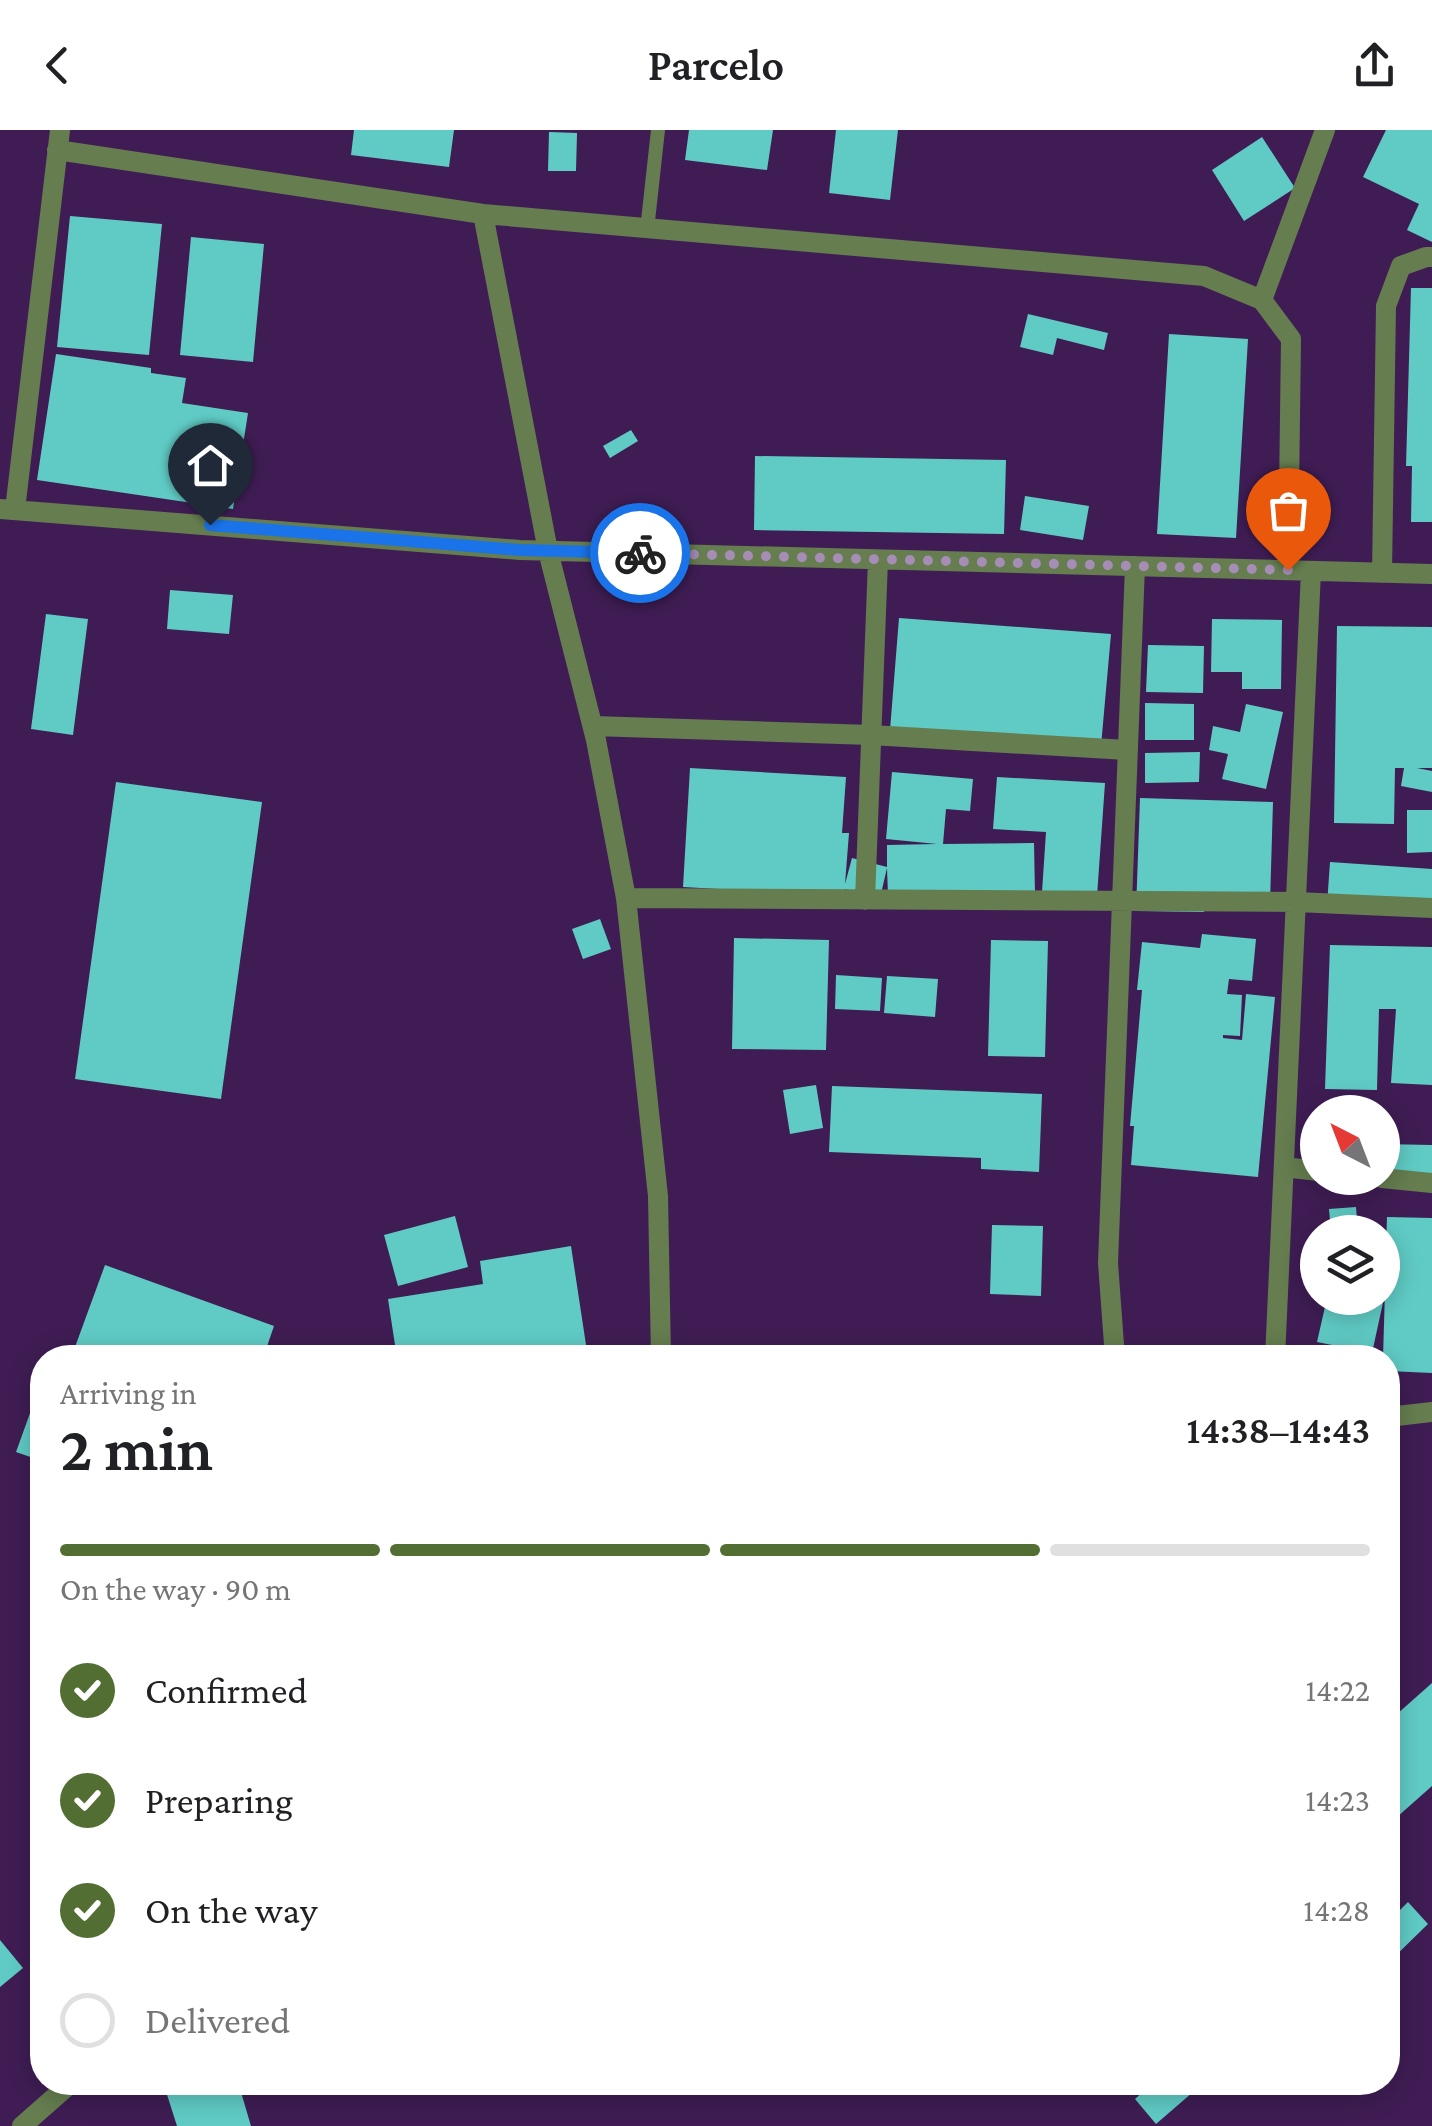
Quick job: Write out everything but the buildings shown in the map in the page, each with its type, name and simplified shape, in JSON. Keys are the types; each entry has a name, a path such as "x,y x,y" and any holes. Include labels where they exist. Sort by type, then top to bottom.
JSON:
{"street":[{"path":"1262,300 1325,130"},
{"path":"1288,570 1291,340 1262,300 1204,276 483,214 58,140 8,509 548,551 1432,574"},
{"path":"483,214 548,551 593,726 626,898 658,1196 661,1345"},
{"path":"1382,573 1386,306 1401,266 1432,257"},
{"path":"866,900 878,560"},
{"path":"1114,1345 1108,1263 1135,566"},
{"path":"1276,1345 1311,571"},
{"path":"593,726 872,735 1127,750"},
{"path":"626,898 1296,902 1432,908"},
{"path":"1284,1167 1300,1169"},
{"path":"1400,1180 1432,1183"},
{"path":"1400,1416 1432,1412"},
{"path":"22,2126 57,2095"}],"lane":[{"path":"647,230 658,130"}],"way so far":[{"path":"640,553 1288,570"}],"route":[{"path":"210,525 520,550 640,553"}]}
